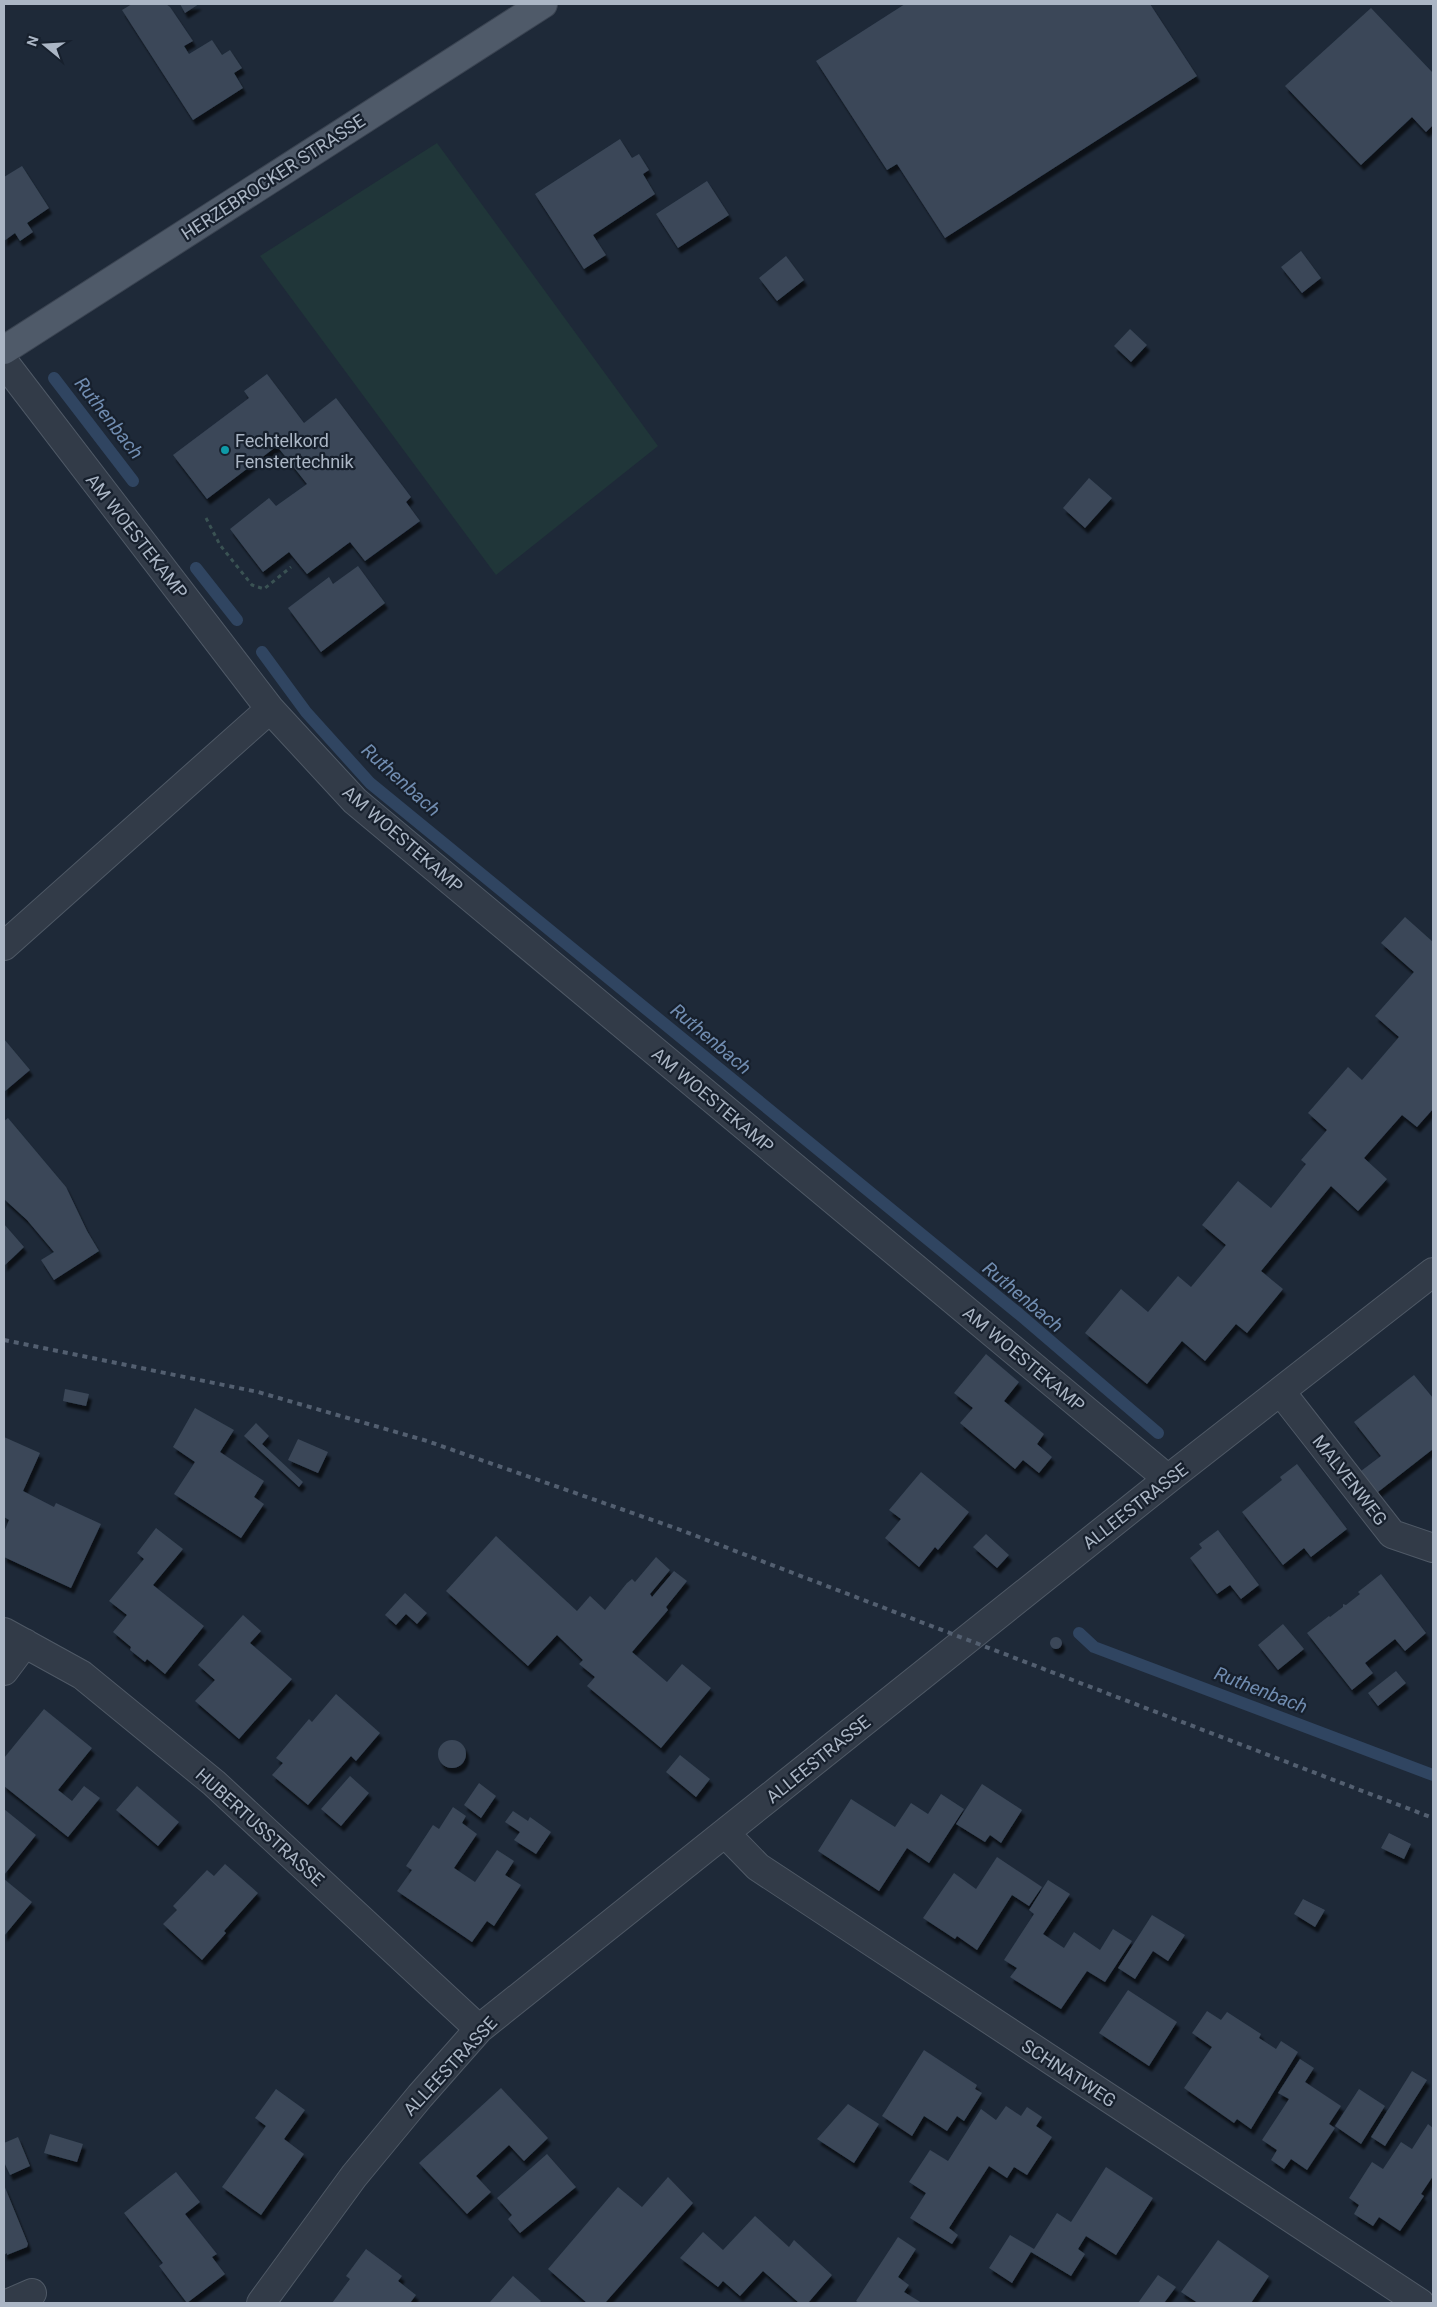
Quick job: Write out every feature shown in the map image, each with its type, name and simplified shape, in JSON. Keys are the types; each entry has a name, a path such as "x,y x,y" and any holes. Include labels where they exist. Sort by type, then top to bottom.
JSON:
{"main road":[{"name":"HERZEBROCKER STRASSE","path":"4,350 543,4"}],"street":[{"name":"AM WOESTEKAMP","path":"4,362 270,709 355,801 1168,1479"},
{"path":"4,946 270,709"},
{"name":"ALLEESTRASSE","path":"261,2303 354,2176 420,2096 480,2029 1168,1479 1433,1272"},
{"name":"MALVENWEG","path":"1281,1392 1392,1534 1433,1548"},
{"name":"HUBERTUSSTRASSE","path":"4,1671 14,1638 82,1675 214,1783 480,2029"},
{"name":"SCHNATWEG","path":"726,1833 758,1867 1420,2303"}],"path":[{"path":"206,518 220,545 252,585 264,588 291,567"}],"green space":[{"path":"437,143 658,446 496,575 260,256"}],"building":[{"path":"132,4 166,4 170,7 193,41 184,46 189,54 212,40 222,55 230,50 242,68 234,73 243,88 193,120 122,10"},
{"path":"180,4 199,4 185,13"},
{"path":"905,4 1150,4 1197,76 945,238 897,164 887,170 816,61"},
{"path":"1371,8 1433,73 1433,125 1426,132 1412,117 1361,165 1285,86"},
{"path":"620,139 632,158 639,154 649,170 643,174 655,194 593,235 606,255 584,269 535,194"},
{"path":"22,166 49,208 27,223 33,232 20,241 15,233 4,241 4,177"},
{"path":"707,181 729,215 678,248 656,214"},
{"path":"1301,251 1321,278 1302,293 1281,267"},
{"path":"786,256 804,280 777,301 759,278"},
{"path":"1130,329 1147,345 1131,362 1114,346"},
{"path":"267,374 304,423 336,398 411,497 406,502 420,521 365,561 350,542 307,574 289,552 263,572 230,529 269,498 276,506 307,484 277,446 207,499 173,455 249,398 244,391"},
{"path":"1089,478 1112,498 1085,528 1063,508"},
{"path":"358,566 385,603 321,652 288,608 329,577 333,584"},
{"path":"1405,917 1433,942 1433,1109 1417,1127 1402,1115 1364,1158 1387,1179 1358,1211 1331,1186 1261,1271 1283,1289 1247,1333 1236,1324 1205,1361 1182,1341 1147,1384 1085,1333 1121,1289 1148,1312 1178,1276 1191,1287 1226,1245 1202,1225 1238,1181 1271,1208 1306,1164 1301,1160 1327,1130 1308,1113 1348,1067 1362,1080 1399,1037 1375,1016 1414,972 1381,943"},
{"path":"4,1039 30,1070 4,1092"},
{"path":"8,1118 66,1187 99,1251 54,1280 41,1260 54,1252 27,1220 4,1199 4,1121"},
{"path":"4,1224 24,1247 4,1266"},
{"path":"986,1354 1019,1382 1004,1401 1044,1434 1037,1444 1052,1457 1039,1473 1023,1460 1015,1469 960,1423 973,1408 954,1393"},
{"path":"1414,1375 1433,1398 1433,1449 1378,1492 1361,1471 1381,1456 1354,1422"},
{"path":"65,1389 89,1394 86,1406 63,1401"},
{"path":"195,1408 234,1430 220,1452 264,1481 254,1497 264,1504 241,1538 174,1494 195,1462 173,1447"},
{"path":"256,1423 269,1436 262,1444 303,1482 299,1487 244,1436"},
{"path":"4,1437 40,1453 23,1491 54,1507 56,1503 101,1524 71,1588 4,1557 4,1532 9,1520 4,1517"},
{"path":"298,1439 328,1452 318,1473 288,1460"},
{"path":"1297,1464 1347,1529 1311,1557 1304,1548 1283,1565 1242,1512 1282,1480 1280,1477"},
{"path":"921,1472 969,1512 938,1550 935,1547 919,1567 885,1538 901,1519 889,1510"},
{"path":"156,1528 183,1549 153,1585 204,1626 165,1674 147,1659 145,1662 130,1650 131,1647 113,1632 127,1615 109,1601 144,1559 137,1553"},
{"path":"1218,1530 1259,1585 1241,1599 1230,1585 1217,1594 1190,1558 1202,1548 1199,1544"},
{"path":"986,1534 1009,1555 997,1568 973,1547"},
{"path":"496,1536 577,1611 590,1596 605,1610 627,1583 632,1579 635,1582 656,1557 670,1570 650,1594 652,1597 674,1571 687,1581 666,1607 668,1610 632,1652 667,1682 682,1664 711,1688 661,1748 587,1686 595,1677 579,1664 583,1660 557,1635 528,1666 446,1591"},
{"path":"1381,1574 1426,1633 1405,1651 1395,1639 1365,1663 1373,1673 1352,1690 1307,1633 1343,1607 1343,1604 1346,1605 1360,1594 1358,1592"},
{"path":"405,1593 427,1613 417,1624 406,1614 396,1625 385,1615"},
{"path":"243,1615 261,1631 250,1643 292,1679 239,1739 195,1701 215,1680 198,1665"},
{"path":"1283,1624 1304,1649 1278,1670 1258,1645"},
{"path":"1056,1637 1062,1643 1056,1649 1050,1643"},
{"path":"1396,1671 1406,1683 1378,1706 1368,1693"},
{"path":"336,1694 380,1733 356,1761 351,1756 308,1805 272,1775 283,1763 276,1758 309,1719 312,1722"},
{"path":"44,1709 92,1748 58,1790 72,1801 84,1786 100,1798 68,1837 4,1786 4,1758"},
{"path":"452,1740 462,1744 466,1754 462,1764 452,1768 442,1764 438,1754 442,1744"},
{"path":"680,1755 710,1779 696,1797 666,1772"},
{"path":"350,1776 369,1793 341,1826 321,1809"},
{"path":"479,1783 496,1796 481,1818 464,1805"},
{"path":"982,1784 1022,1810 1001,1843 990,1835 985,1842 956,1824"},
{"path":"137,1786 179,1822 158,1846 116,1810"},
{"path":"941,1794 964,1809 929,1863 907,1848 879,1891 818,1851 851,1799 895,1827 911,1803 928,1814"},
{"path":"453,1807 466,1816 462,1823 477,1834 454,1868 475,1882 497,1850 514,1861 505,1875 521,1885 494,1926 487,1921 472,1942 397,1891 412,1870 406,1866 433,1825 439,1829"},
{"path":"4,1809 36,1835 4,1875"},
{"path":"513,1811 528,1821 530,1817 551,1832 536,1854 514,1840 520,1832 505,1822"},
{"path":"1389,1833 1411,1844 1404,1859 1381,1848"},
{"path":"997,1857 1042,1887 1029,1906 1012,1895 977,1950 957,1936 955,1939 923,1918 954,1873 976,1889"},
{"path":"225,1864 258,1893 224,1931 226,1933 202,1960 163,1924 177,1910 173,1906 207,1870 214,1876"},
{"path":"4,1879 32,1902 4,1936"},
{"path":"1048,1880 1070,1894 1043,1934 1064,1948 1074,1932 1100,1950 1113,1929 1132,1941 1105,1982 1087,1971 1061,2009 1010,1977 1017,1968 1004,1960 1034,1914 1029,1910"},
{"path":"1303,1899 1325,1910 1315,1927 1294,1914"},
{"path":"1152,1915 1185,1935 1168,1961 1153,1951 1135,1979 1118,1968"},
{"path":"1128,1990 1177,2022 1149,2066 1099,2033"},
{"path":"1207,2011 1221,2020 1227,2012 1261,2034 1259,2038 1276,2049 1281,2041 1298,2052 1251,2129 1237,2119 1234,2123 1184,2088 1212,2047 1192,2033"},
{"path":"924,2050 977,2085 975,2089 982,2093 964,2121 957,2116 947,2131 924,2116 912,2136 882,2116"},
{"path":"1300,2059 1314,2068 1305,2082 1341,2106 1329,2124 1335,2128 1307,2170 1291,2159 1284,2169 1271,2160 1277,2150 1262,2140 1289,2099 1278,2093"},
{"path":"1412,2071 1427,2080 1385,2146 1371,2137"},
{"path":"501,2088 548,2138 524,2161 509,2145 476,2176 491,2192 467,2214 419,2163"},
{"path":"276,2089 305,2110 284,2139 304,2154 261,2215 222,2187 266,2126 255,2118"},
{"path":"1359,2089 1385,2106 1361,2144 1335,2126"},
{"path":"848,2104 879,2124 854,2163 817,2139"},
{"path":"1006,2106 1021,2116 1027,2107 1042,2117 1036,2126 1052,2137 1027,2175 1014,2167 1007,2178 989,2166 949,2228 958,2235 952,2244 910,2218 926,2193 909,2182 930,2150 948,2161 981,2109 996,2120"},
{"path":"1428,2124 1433,2128 1433,2176 1421,2194 1424,2196 1400,2231 1379,2217 1373,2226 1354,2214 1359,2205 1349,2198 1372,2162 1383,2169 1401,2142 1412,2149"},
{"path":"50,2134 83,2144 77,2162 44,2153"},
{"path":"18,2137 30,2166 10,2175 4,2162 4,2143"},
{"path":"547,2154 576,2187 520,2233 508,2219 512,2215 497,2198"},
{"path":"1106,2167 1153,2198 1116,2255 1086,2236 1078,2249 1085,2254 1071,2276 1031,2252 1012,2283 989,2268 1010,2235 1034,2249 1057,2213 1071,2222"},
{"path":"176,2172 200,2202 185,2214 217,2254 212,2257 225,2274 187,2303 159,2266 163,2263 124,2213"},
{"path":"668,2177 693,2203 605,2303 587,2303 548,2269 618,2187 642,2207"},
{"path":"4,2185 28,2244 27,2247 7,2255 7,2253 4,2255"},
{"path":"755,2216 789,2247 794,2240 832,2275 808,2303 799,2303 763,2271 740,2296 723,2281 718,2287 680,2258 703,2232 723,2250"},
{"path":"898,2237 916,2249 898,2277 909,2285 904,2292 922,2303 859,2303 856,2301"},
{"path":"1218,2240 1269,2276 1251,2303 1198,2303 1181,2292"},
{"path":"366,2249 402,2276 398,2281 416,2295 410,2303 332,2303 350,2279 346,2276"},
{"path":"1158,2275 1176,2287 1164,2303 1138,2303"},
{"path":"513,2276 541,2301 539,2303 490,2302"}],"waterway":[{"name":"Ruthenbach","path":"54,378 133,481"},
{"name":"Ruthenbach","path":"196,568 237,620"},
{"name":"Ruthenbach","path":"262,652 306,712 370,783 1019,1314 1158,1433"},
{"name":"Ruthenbach","path":"1079,1633 1094,1647 1433,1775"}],"railway":[{"path":"4,1340 258,1392 427,1441 678,1529 1433,1818"}],"place":[{"name":"Fechtelkord Fenstertechnik","path":"225,450"}]}
